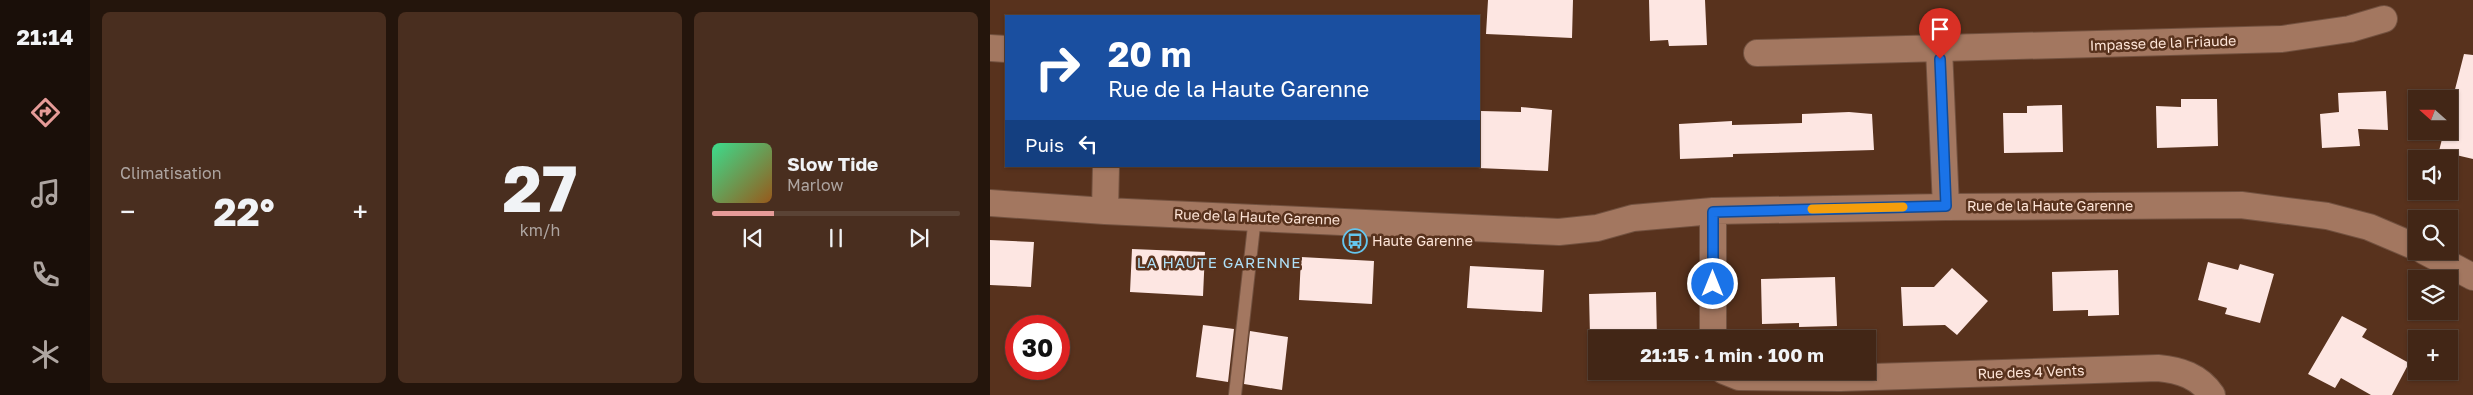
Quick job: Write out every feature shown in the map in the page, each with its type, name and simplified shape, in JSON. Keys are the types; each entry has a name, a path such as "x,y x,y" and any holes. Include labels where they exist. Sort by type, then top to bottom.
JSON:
{"street":[{"name":"Impasse de la Friaude","path":"1757,53 2282,39 2350,29 2384,19"},
{"path":"990,48 1005,49"},
{"path":"1939,49 1946,206"},
{"path":"1105,211 1106,167"},
{"name":"Rue de la Haute Garenne","path":"990,203 1105,211 1559,232 1597,228 1633,218 1713,212 1946,206 2241,206 2327,216 2368,227 2408,244"},
{"path":"1713,212 1713,330"},
{"path":"2441,260 2473,277"},
{"name":"Rue des 4 Vents","path":"1773,380 1840,386 2158,368 2176,369 2192,376 2207,388 2212,395"}],"lane":[{"path":"1236,395 1254,217"}],"building":[{"path":"1488,0 1573,0 1572,38 1486,34"},
{"path":"1649,0 1705,0 1707,45 1669,46 1668,40 1650,41"},
{"path":"2464,54 2473,55 2473,159 2458,155 2458,150 2439,150 2442,140 2458,140 2458,90 2455,90"},
{"path":"2386,91 2388,130 2358,129 2360,146 2322,148 2320,114 2339,112 2338,93"},
{"path":"2181,99 2217,99 2218,146 2157,148 2156,106 2181,107"},
{"path":"2062,105 2063,152 2004,153 2003,113 2027,113 2027,106"},
{"path":"1521,107 1552,110 1548,171 1478,168 1480,167 1481,111 1521,112"},
{"path":"1849,112 1872,114 1874,150 1733,154 1733,157 1680,159 1679,124 1732,121 1732,125 1802,123 1802,114"},
{"path":"990,240 1034,242 1031,287 990,285"},
{"path":"1132,249 1205,252 1203,296 1130,292"},
{"path":"1301,257 1374,261 1372,304 1299,300"},
{"path":"2208,262 2238,270 2240,264 2274,274 2260,323 2225,314 2227,308 2198,300"},
{"path":"1470,266 1544,270 1542,312 1467,308"},
{"path":"1952,268 1988,301 1957,335 1945,325 1903,326 1901,287 1934,287"},
{"path":"2118,270 2119,315 2088,316 2088,310 2053,311 2052,272"},
{"path":"1835,277 1837,326 1799,327 1799,323 1762,324 1761,279"},
{"path":"1656,292 1657,330 1590,330 1589,294"},
{"path":"2342,316 2367,329 2362,337 2408,362 2392,395 2371,395 2341,378 2335,388 2308,374"},
{"path":"1203,325 1234,329 1228,382 1196,377"},
{"path":"1250,331 1288,337 1282,390 1244,384"}],"slow traffic":[{"path":"1812,209 1903,207"}],"place":[{"name":"Haute Garenne","path":"1355,241"}],"district":[{"name":"LA HAUTE GARENNE","path":"1219,263"}],"route":[{"path":"1713,284 1713,212 1946,206 1940,59"}]}
